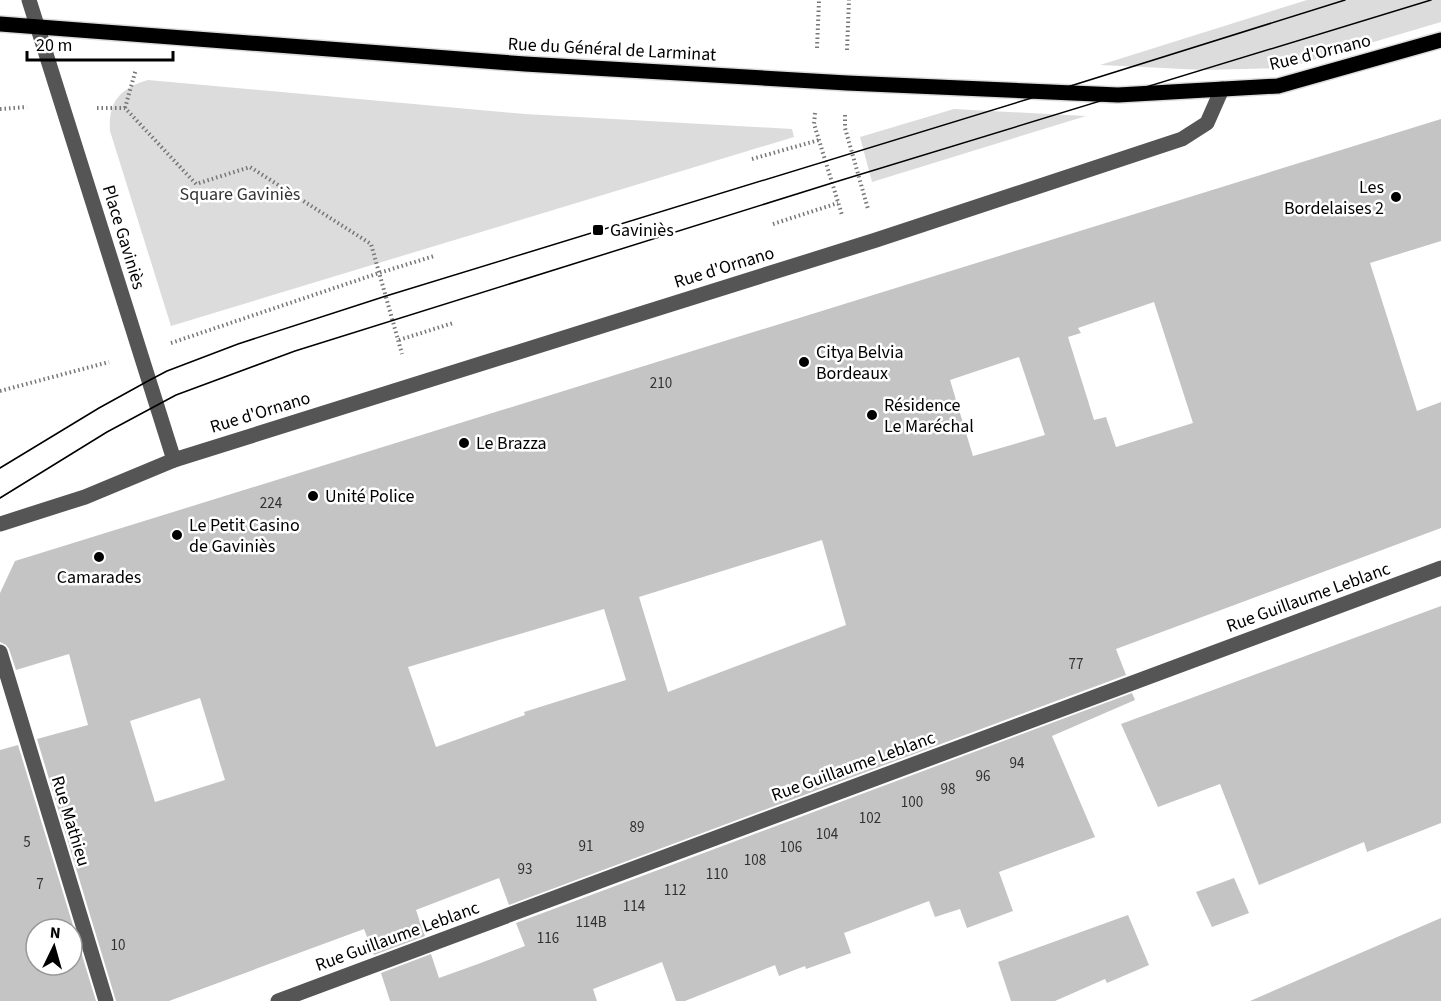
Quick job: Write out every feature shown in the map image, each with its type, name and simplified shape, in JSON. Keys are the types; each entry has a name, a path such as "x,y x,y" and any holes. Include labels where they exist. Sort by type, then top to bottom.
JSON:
{"main road":[{"name":"Rue du Général de Larminat","path":"0,24 525,64 847,83 1118,95 1222,89"},
{"name":"Rue d'Ornano","path":"1222,89 1278,86 1441,40"}],"street":[{"name":"Place Gaviniès","path":"29,0 174,460"},
{"name":"Rue d'Ornano","path":"0,524 85,497 174,460 851,248 1182,139 1207,123 1222,89"},
{"name":"Rue Guillaume Leblanc","path":"278,1001 1441,568"},
{"name":"Rue Mathieu","path":"0,652 106,1001"}],"path":[{"path":"819,0 814,124 851,248"},
{"path":"849,0 845,128 876,240"},
{"path":"125,108 196,184 250,167 371,244 411,386"},
{"path":"752,159 819,140"},
{"path":"773,224 838,203"},
{"path":"0,391 140,353 434,256"},
{"path":"399,340 453,323"}],"green space":[{"path":"1307,0 1441,0 1441,22 1286,68 1204,70 1100,65"},
{"name":"Square Gaviniès","path":"148,80 525,114 792,129 794,137 171,326 110,131 111,112 118,98 130,87"},
{"path":"954,109 1086,116 872,182 860,137"}],"building":[{"path":"1441,119 1441,241 1370,263 1417,411 1441,402 1441,528 1116,649 1126,675 509,905 499,878 416,910 425,936 374,955 364,929 169,1001 116,1001 37,739 88,725 69,654 16,670 9,649 0,642 0,593 15,561","holes":["1154,302 1193,423 1116,447 1106,417 1094,420 1068,337 1081,333 1078,328","1019,357 1045,435 973,456 950,380","822,540 846,625 668,692 639,597","604,609 626,680 524,712 525,715 436,747 408,667","200,698 225,780 155,802 130,721"]},
{"path":"1441,606 1441,823 1367,852 1364,842 1259,885 1220,784 1158,807 1121,724"},
{"path":"1132,693 1135,700 1052,736 1095,837 999,872 1013,911 967,928 960,909 935,917 929,901 844,933 851,953 779,976 775,965 685,1001 676,1001 662,962 593,989 597,1001 390,1001 381,973 431,954 439,978 478,964 525,946 516,923"},
{"path":"18,745 70,917 24,917 24,977 84,977 84,962 96,1001 0,1001 0,750"},
{"path":"1234,878 1249,913 1212,927 1196,892"},
{"path":"1128,915 1149,965 1107,983 1105,979 1055,1001 1011,1001 998,962"},
{"path":"1441,918 1441,1001 1250,1001"}],"tram line":[{"path":"0,468 99,408 167,371 238,344 386,296 1345,0"},
{"path":"0,498 107,432 176,395 295,351 832,183 1431,0"}],"place":[{"name":"Les Bordelaises 2","path":"1396,197"},
{"name":"Gaviniès","path":"598,230"},
{"name":"Citya Belvia Bordeaux","path":"804,362"},
{"name":"Résidence Le Maréchal","path":"872,415"},
{"name":"Le Brazza","path":"464,443"},
{"name":"Unité Police","path":"313,496"},
{"name":"Le Petit Casino de Gaviniès","path":"177,535"},
{"name":"Camarades","path":"99,557"}]}
